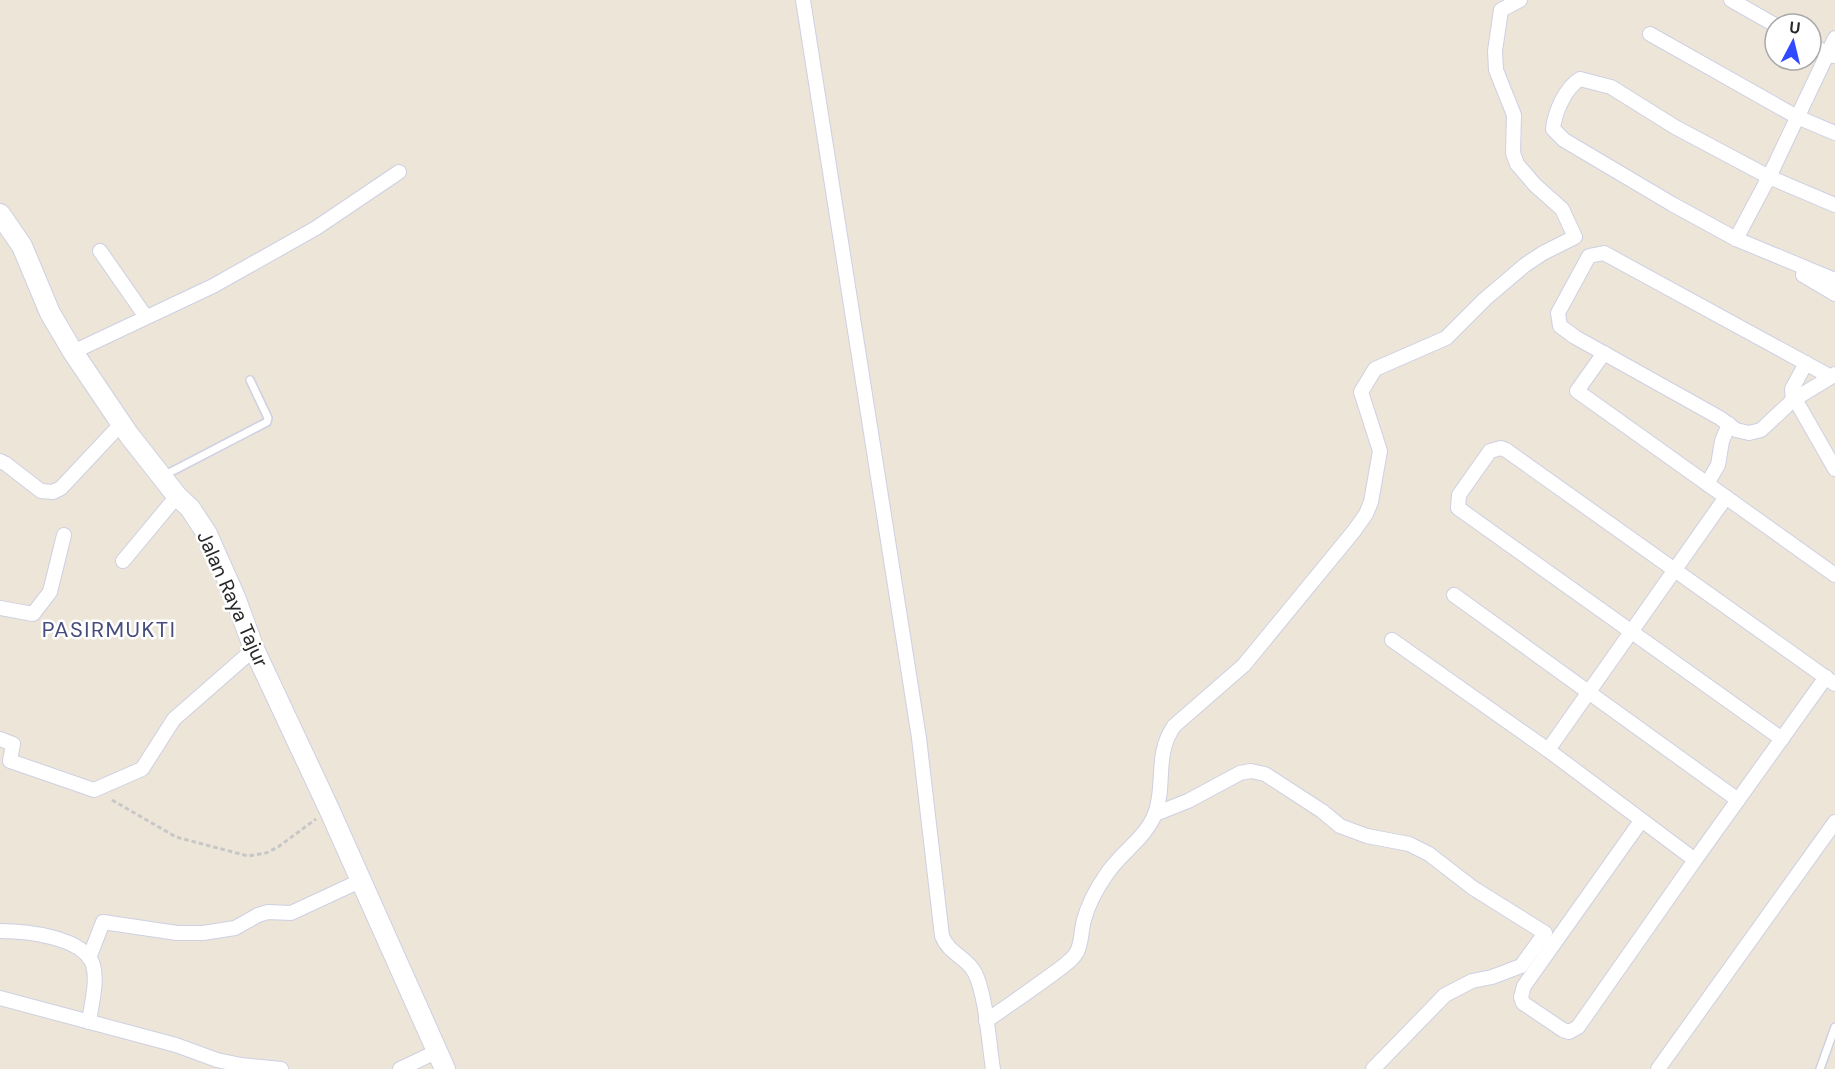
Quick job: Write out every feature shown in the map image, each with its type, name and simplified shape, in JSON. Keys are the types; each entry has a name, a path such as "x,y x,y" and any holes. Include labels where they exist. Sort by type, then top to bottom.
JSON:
{"main road":[{"name":"Jalan Raya Tajur","path":"0,214 22,246 50,313 73,352 121,424 177,496 190,508 207,534 235,597 254,649 441,1060"}],"street":[{"path":"803,0 919,738 942,936 951,951 970,965 976,974 993,1069"},
{"path":"986,1021 1028,993 1067,963 1077,952 1086,916 1106,875 1147,829 1155,814 1160,761 1166,738 1174,726 1244,665 1366,514 1376,479 1380,451 1361,392 1375,369 1446,338 1485,299 1525,265 1575,237 1562,209 1535,185 1517,164 1513,153 1514,115 1496,70 1495,51 1501,10 1520,0"},
{"path":"1731,0 1763,18"},
{"path":"1650,34 1797,117 1835,133"},
{"path":"1736,239 1831,55 1835,38"},
{"path":"1835,205 1769,177 1675,127 1611,87 1580,79 1572,84 1554,117 1553,129 1564,140 1672,204 1736,239 1835,280"},
{"path":"73,352 213,286 316,228 399,172"},
{"path":"100,251 146,317"},
{"path":"1765,252 1835,294"},
{"path":"1604,253 1806,363 1833,375 1794,400 1761,430 1749,433 1736,430 1560,326 1558,313 1589,256 1604,253"},
{"path":"1604,353 1577,391 1835,575"},
{"path":"1806,363 1792,389 1794,400 1835,469"},
{"path":"0,461 41,491 53,492 61,488 121,424"},
{"path":"1707,484 1718,465 1722,441 1729,424"},
{"path":"1641,821 1524,986 1521,997 1523,1003 1563,1030 1569,1032 1578,1027 1782,739 1831,680 1501,447 1490,451 1459,495 1458,508 1782,739"},
{"path":"123,561 177,496"},
{"path":"1548,750 1726,497"},
{"path":"0,608 33,614 50,592 64,535"},
{"path":"1454,595 1738,800"},
{"path":"1392,640 1548,750 1695,860"},
{"path":"0,739 13,744 10,760 94,790 142,769 174,719 254,649"},
{"path":"1155,814 1188,801 1240,773 1251,771 1265,774 1322,811 1340,826 1367,836 1409,844 1429,854 1473,888 1545,933 1521,966 1492,977 1472,981 1445,995 1373,1069"},
{"path":"1658,1069 1835,822"},
{"path":"89,958 103,922 177,933 203,933 234,928 268,912 291,913 360,881"},
{"path":"0,931 37,934 79,947 94,967 94,987 89,1022"},
{"path":"0,999 176,1045 217,1060 281,1069"},
{"name":"Jalan Raya Tajur","path":"400,1069 441,1060"}],"lane":[{"path":"163,477 267,422 268,418 250,380"},
{"path":"1820,1069 1835,1027"}],"path":[{"path":"94,790 177,837 248,856 266,853 278,847 328,809"}],"district":[{"name":"PASIRMUKTI","path":"109,629"}]}
